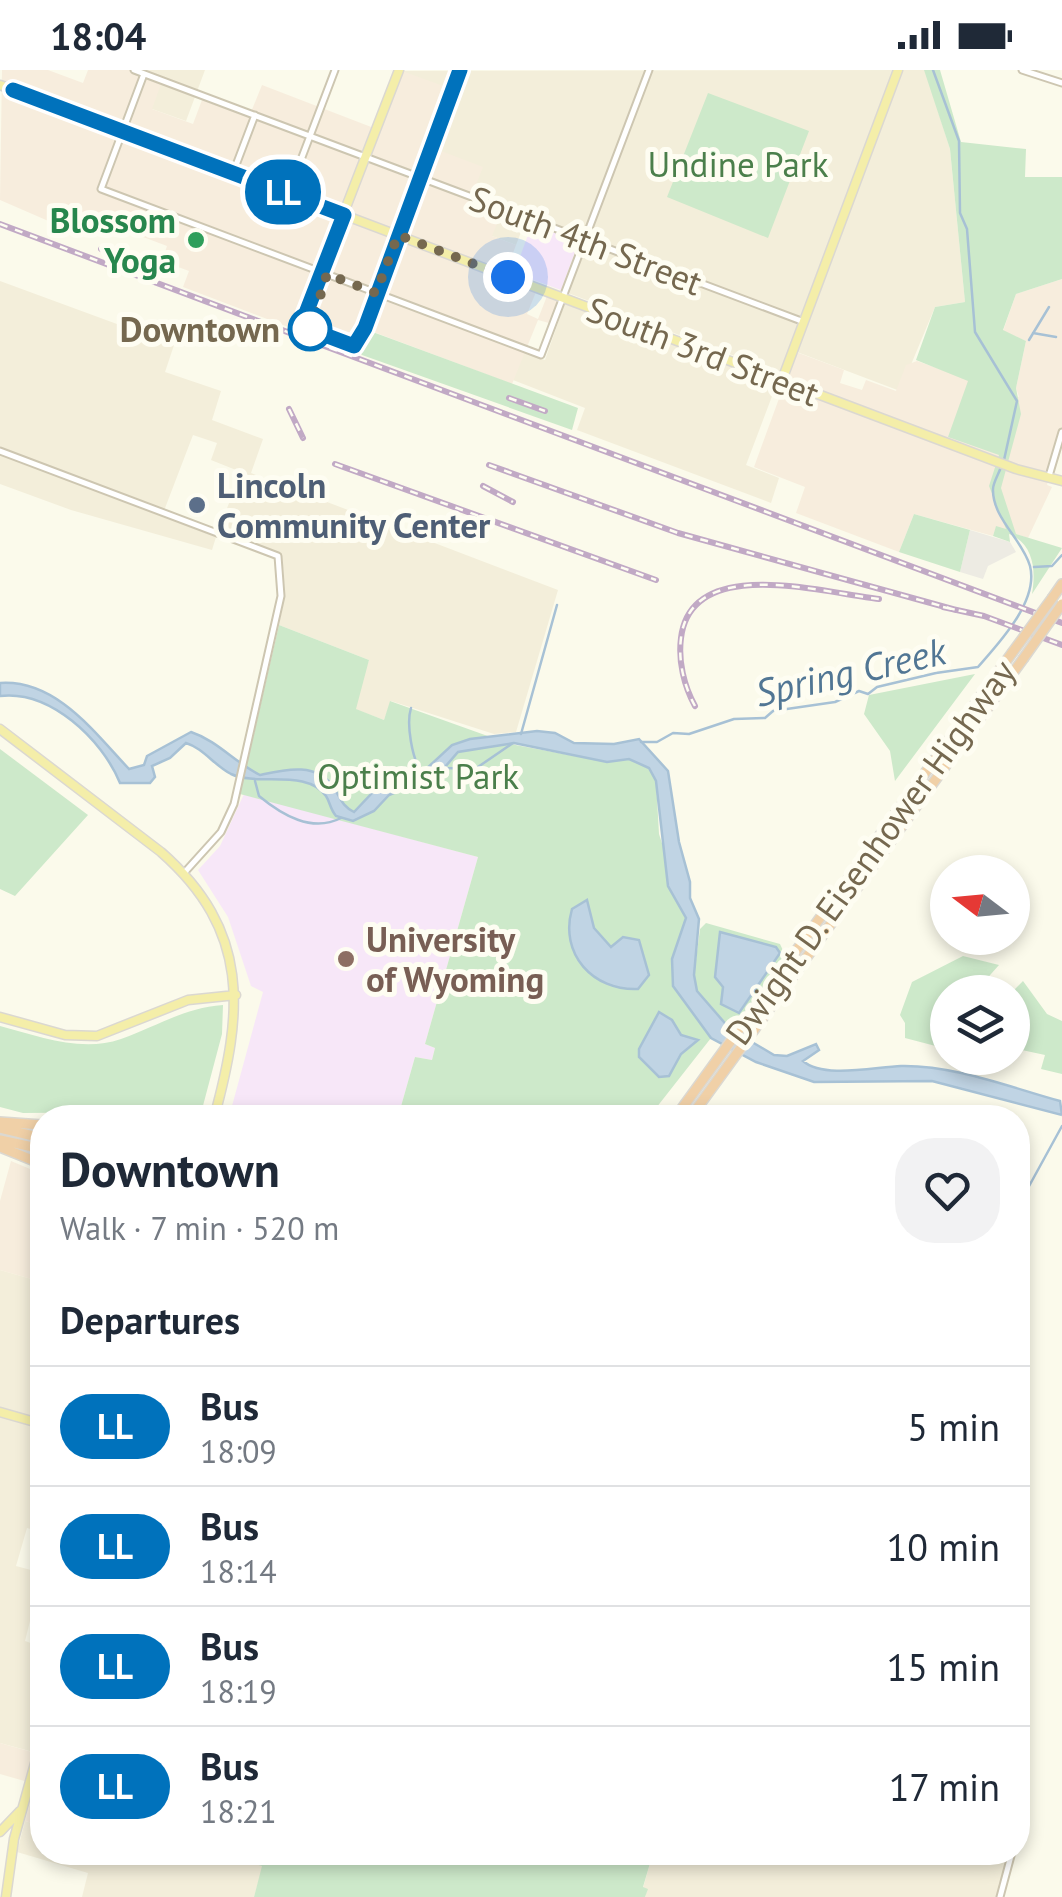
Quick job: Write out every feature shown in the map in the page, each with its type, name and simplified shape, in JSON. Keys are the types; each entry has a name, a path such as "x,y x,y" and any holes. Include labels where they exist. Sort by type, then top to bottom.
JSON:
{"highway":[{"name":"Dwight D. Eisenhower Highway","path":"699,1105 746,1024 1062,584"},
{"name":"Dwight D. Eisenhower Highway","path":"687,1105 757,1029 1062,604"},
{"path":"0,1125 30,1125"},
{"path":"0,1125 30,1134"},
{"path":"0,1143 30,1147"},
{"path":"0,1143 30,1158"}],"main road":[{"path":"344,215 398,70"},
{"path":"782,380 898,70"},
{"name":"South 3rd Street","path":"0,85 995,461 1062,481"},
{"path":"0,729 184,873 220,927 236,995 232,1045 217,1105"},
{"path":"0,1017 65,1035 97,1036 188,1000 236,995"},
{"path":"0,1412 30,1421"},
{"path":"6,1897 11,1855 30,1780"},
{"path":"0,1832 22,1808"},
{"path":"0,1852 11,1855"}],"street":[{"name":"South 4th Street","path":"134,70 804,322"},
{"path":"288,194 335,70"},
{"path":"376,293 460,70"},
{"path":"144,74 101,188 542,355 648,70"},
{"path":"1022,70 1062,84"},
{"path":"233,173 255,116"},
{"path":"322,272 344,215"},
{"path":"1048,479 1062,432"},
{"path":"1,454 278,556 281,596 238,788 220,832 184,873"},
{"path":"1000,1897 1009,1865"}],"shaded area":[{"path":"2,70 48,70 83,83 88,70 145,70 150,72 148,79 161,84 152,109 193,124 202,100 249,117 262,85 379,130 402,71 449,88 428,146 483,167 470,200 502,212 492,236 516,245 503,280 536,292 527,314 538,319 547,296 558,300 549,323 538,320 512,384 371,331 358,350 362,355 183,287 189,271 162,261 167,246 90,217 83,236 0,200"},
{"path":"145,70 205,70 186,121 138,104 149,72"},
{"path":"925,70 950,149 965,302 935,307 900,391 797,352 788,376 568,293 589,237 528,214 516,245 492,236 470,200 427,146 402,71"},
{"path":"532,224 579,241 561,290 514,273"},
{"path":"1062,279 1062,432 1047,485 1052,487 1028,538 996,527 993,536 914,514 899,552 796,513 805,487 754,467 796,352 844,370 840,383 862,390 866,380 896,391 906,365 917,361 1019,397 1016,388 1026,341 1003,331 1016,294"},
{"path":"0,281 174,345 165,372 221,391 212,420 263,439 251,473 558,590 516,732 494,734 391,701 384,720 352,708 369,660 279,625 285,595 282,554 219,529 241,472 211,460 217,443 193,435 162,516 216,537 212,550 71,510 0,484"},
{"path":"565,303 777,383 746,465 779,478 771,503 577,430 585,408 513,380 524,352 545,360"},
{"path":"970,530 1010,542 1016,552 988,566 983,579 960,572"},
{"name":"University of Wyoming","path":"244,794 478,857 425,1044 435,1048 432,1060 415,1057 401,1105 232,1105 263,992 251,986 228,917 198,870 220,846"},
{"path":"11,1161 30,1169 30,1279 0,1270 0,1201"},
{"path":"0,1270 30,1279 30,1529 27,1528 16,1566 30,1570 30,1621 25,1641 30,1643 30,1751 0,1743"},
{"path":"0,1743 30,1751 30,1783 0,1774"},
{"path":"25,1821 30,1822 30,1856 17,1852"},
{"path":"61,1865 263,1866 254,1897 82,1897 88,1873"},
{"path":"650,1865 1013,1865 1004,1897 645,1897 647,1890 643,1888"}],"green space":[{"path":"924,70 940,70 961,142 1026,149 1025,177 1062,177 1062,279 1016,294 1003,330 1026,341 1016,388 1021,414 1001,488 1016,534 1062,548 1032,594 1033,568 1024,544 1009,534 1010,542 993,536 996,526 1006,529 989,486 999,455 948,437 968,381 916,360 935,307 965,302 950,149"},
{"name":"Undine Park","path":"708,93 809,131 768,238 667,197"},
{"path":"370,331 578,408 572,430 362,355 358,350"},
{"path":"914,514 970,530 960,572 899,552"},
{"name":"Optimist Park","path":"279,625 369,660 356,709 384,720 390,701 510,744 607,762 629,759 650,768 656,781 659,834 686,918 672,959 673,986 711,1038 658,1105 401,1105 415,1057 432,1060 435,1048 425,1044 478,857 240,794"},
{"path":"975,674 895,781 890,751 864,714 869,695"},
{"path":"0,749 88,815 15,896 0,889"},
{"path":"706,923 780,944 786,957 732,1030 697,991 694,975 700,929"},
{"path":"963,956 999,965 990,975 930,975 930,1045 905,1038 905,1023 900,1015 912,982"},
{"path":"1030,991 1047,1014 1062,1021 1062,1074 1041,1069 1045,1055 1030,1052"},
{"path":"223,1005 222,1034 203,1105 30,1105 30,1113 0,1107 0,1026 75,1044 106,1043"},
{"path":"258,1865 649,1865 643,1887 648,1889 645,1897 254,1897 262,1866"}],"water":[{"path":"0,683 20,684 56,699 88,725 129,769 144,765 147,756 191,732 260,775 299,769 318,774 327,779 344,805 354,812 374,791 396,778 424,771 452,745 470,739 537,731 555,733 574,743 614,744 639,739 668,771 690,898 699,919 694,975 697,991 730,1029 774,1055 787,1056 816,1044 819,1050 803,1061 823,1070 930,1068 930,1075 968,1075 1060,1101 1062,1115 932,1081 814,1082 756,1062 711,1038 673,986 672,959 686,918 668,886 656,781 649,768 629,759 607,762 514,743 458,752 438,775 389,795 374,811 353,821 336,816 326,796 307,783 242,778 186,743 170,758 152,766 155,777 150,783 120,783 101,750 72,721 55,709 19,696 0,696"},
{"path":"587,900 594,928 611,947 623,937 639,940 649,975 638,989 607,984 583,967 575,955 570,941 572,909"},
{"path":"720,932 776,947 780,953 739,1013 721,1004 723,987 715,977"},
{"path":"659,1012 672,1020 681,1035 698,1040 681,1054 669,1076 659,1077 639,1057 639,1049"}],"waterway":[{"name":"Spring Creek","path":"933,70 959,141 960,213 967,229 975,332 1017,401 1004,460"},
{"path":"1029,340 1049,307"},
{"path":"1033,333 1056,337"},
{"name":"Spring Creek","path":"641,742 657,742 673,733 689,734 734,719 765,718 773,711 835,702 859,691 868,694 877,687 978,667 1015,621 1029,593 1031,579 1026,556 994,500 993,487 1001,467"},
{"path":"1034,567 1052,566 1062,555"},
{"path":"521,734 557,605"},
{"path":"411,708 411,741 422,773"},
{"path":"445,768 475,769 513,743"},
{"path":"332,788 352,786 376,776 389,785"},
{"path":"255,781 259,796 298,820 319,824 341,818"},
{"path":"1030,1184 1062,1126"}],"railway":[{"path":"0,224 1062,623"},
{"path":"101,249 154,264"},
{"path":"149,331 202,344"},
{"path":"509,398 545,411"},
{"path":"289,409 303,438"},
{"path":"335,464 656,580"},
{"path":"489,465 678,533 956,610"},
{"path":"483,486 513,502"},
{"path":"695,706 683,673 681,638 690,612 708,596 733,587 763,585 879,599"},
{"path":"943,607 984,616 1062,645"}],"bus line":[{"name":"LL","path":"13,90 344,215 301,326 354,346 365,328 460,70"}],"place":[{"name":"Blossom Yoga","path":"196,240"},
{"name":"Downtown","path":"310,329"},
{"name":"Lincoln Community Center","path":"197,505"},
{"name":"University of Wyoming","path":"346,959"}],"route":[{"path":"310,329 327,274 376,293 398,235 508,277"}]}
